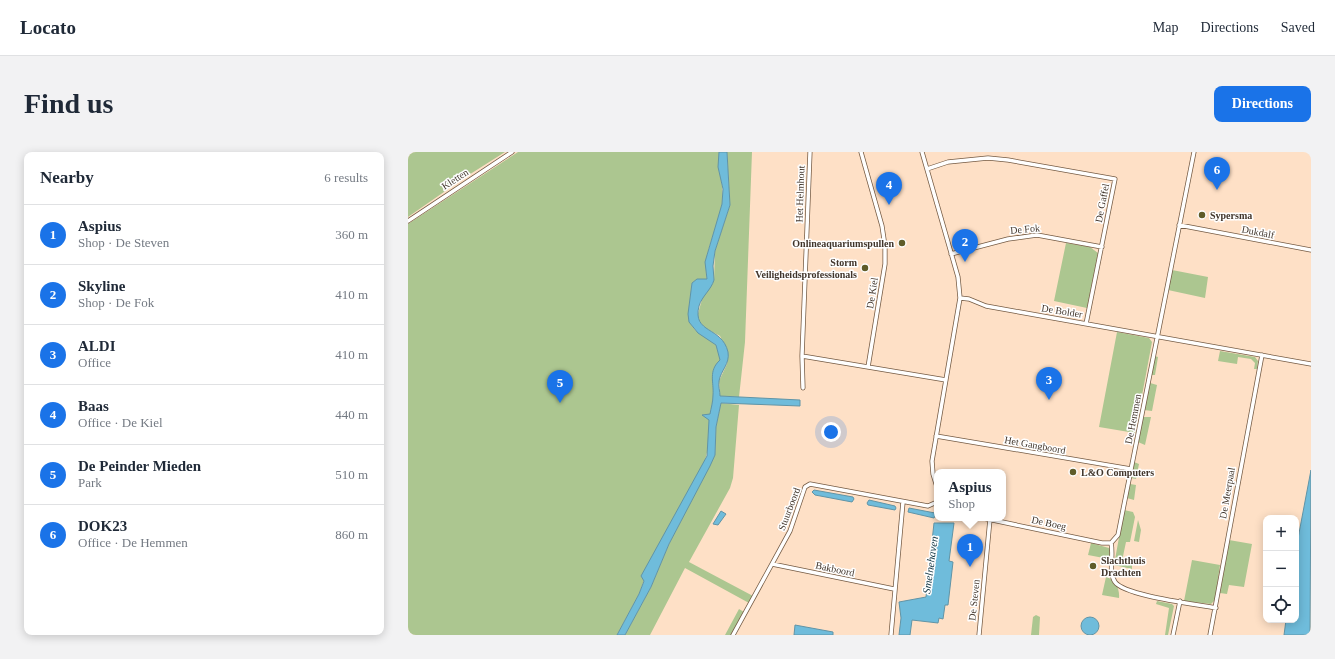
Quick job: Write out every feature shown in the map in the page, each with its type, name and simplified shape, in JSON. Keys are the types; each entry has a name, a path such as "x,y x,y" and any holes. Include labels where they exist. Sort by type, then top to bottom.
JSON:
{"street":[{"name":"Kletten","path":"408,221 512,152"},
{"name":"Het Helmhout","path":"803,388 802,356 810,152"},
{"name":"De Kiel","path":"861,152 882,226 885,246 884,264 868,367"},
{"path":"922,152 958,277 960,298 932,461 934,477"},
{"name":"De Hemmen","path":"1194,152 1118,535 1112,543 1113,554 1111,570 1115,582 1123,589 1216,608"},
{"name":"De Gaffel","path":"927,169 948,162 988,158 1008,160 1115,179 1086,324"},
{"name":"Dukdalf","path":"1179,225 1311,250"},
{"name":"De Fok","path":"951,254 1008,239 1037,235 1102,246"},
{"name":"De Bolder","path":"960,298 969,299 986,306 1311,364"},
{"name":"De Meerpaal","path":"1210,635 1216,608 1233,502 1262,355"},
{"path":"802,356 946,380"},
{"name":"Het Gangboord","path":"936,436 1131,469"},
{"name":"Stuurboord","path":"733,635 790,530 805,488 810,484 903,502 928,506 934,504"},
{"path":"891,635 903,502"},
{"name":"De Steven","path":"979,635 990,521"},
{"name":"De Boeg","path":"999,521 1102,543 1112,543"},
{"name":"Bakboord","path":"772,564 894,589"},
{"path":"1173,635 1180,601"}],"green space":[{"path":"408,152 505,152 464,178 408,217"},
{"path":"518,152 719,152 722,204 708,250 706,269 707,279 698,279 692,283 690,309 691,323 693,327 696,331 716,345 721,360 708,438 708,448 704,465 617,635 408,635 408,224"},
{"path":"727,152 752,152 745,342 739,397 720,396 719,381 727,364 728,353 720,336 705,328 697,317 703,296 714,280 715,251 730,205"},
{"path":"1066,243 1090,247 1098,253 1087,308 1054,301"},
{"path":"1172,270 1208,277 1205,298 1168,290"},
{"path":"1117,332 1149,338 1152,342 1135,433 1099,427"},
{"path":"1220,351 1255,357 1258,361 1257,369 1254,369 1255,363 1251,359 1238,357 1237,364 1218,361"},
{"path":"1155,356 1158,357 1155,375 1151,375"},
{"path":"1150,383 1157,385 1152,411 1144,410"},
{"path":"721,403 739,405 733,478 730,488 689,562 753,596 749,603 685,568 650,635 625,635 651,587 669,544 715,455 716,427"},
{"path":"1143,417 1151,417 1145,445 1138,442"},
{"path":"1134,462 1139,464 1136,479 1131,478"},
{"path":"1130,484 1136,485 1134,500 1127,498"},
{"path":"1124,510 1133,512 1135,517 1130,542 1126,542 1122,561 1123,563 1132,565 1132,569 1114,565"},
{"path":"1138,520 1141,530 1139,542 1134,541"},
{"path":"1229,540 1252,544 1244,587 1229,585 1227,594 1220,593"},
{"path":"1091,543 1109,548 1111,552 1109,559 1088,555"},
{"path":"1192,560 1220,565 1215,600 1211,604 1184,601"},
{"path":"1106,577 1112,580 1116,585 1119,591 1119,598 1102,595"},
{"path":"1157,601 1172,604 1174,606 1168,635 1165,635 1169,608 1156,604"},
{"path":"739,609 744,612 731,635 725,635"},
{"path":"1036,615 1040,617 1039,635 1031,635 1033,617"}],"water":[{"path":"719,152 727,152 730,205 715,251 713,266 714,280 711,287 700,302 698,315 704,326 720,338 725,344 728,352 727,364 719,381 720,396 800,400 800,406 721,403 716,427 715,455 669,544 651,587 625,635 617,635 639,594 644,581 641,576 707,456 709,420 702,415 710,414 713,398 712,377 714,368 720,360 716,345 698,333 689,322 688,314 692,283 697,279 707,279 705,262 722,204 723,189 718,167"},
{"path":"1311,470 1310,635 1284,635 1286,623 1299,623 1299,533"},
{"path":"814,490 853,497 854,499 852,502 815,495 812,492"},
{"path":"869,500 895,506 896,508 895,510 868,505 867,503"},
{"path":"909,508 934,513 934,518 908,512"},
{"path":"721,511 726,514 718,525 713,524"},
{"name":"Smelnehaven","path":"934,523 954,523 949,561 953,562 948,605 945,605 943,619 939,618 938,623 912,620 910,635 899,635 901,618 899,602 926,597"},
{"path":"1090,617 1096,620 1099,626 1096,632 1090,635 1084,632 1081,626 1084,620"},
{"path":"795,625 833,632 833,635 794,635"}],"place":[{"name":"DOK23","path":"1217,190"},
{"name":"Baas","path":"889,205"},
{"name":"Sypersma","path":"1202,215"},
{"name":"Onlineaquariumspullen","path":"902,243"},
{"name":"Skyline","path":"965,262"},
{"name":"Storm Veiligheidsprofessionals","path":"865,268"},
{"name":"ALDI","path":"1049,400"},
{"name":"De Peinder Mieden","path":"560,403"},
{"name":"L&O Computers","path":"1073,472"},
{"name":"Slachthuis Drachten","path":"1093,566"},
{"name":"Aspius","path":"970,567"}]}
